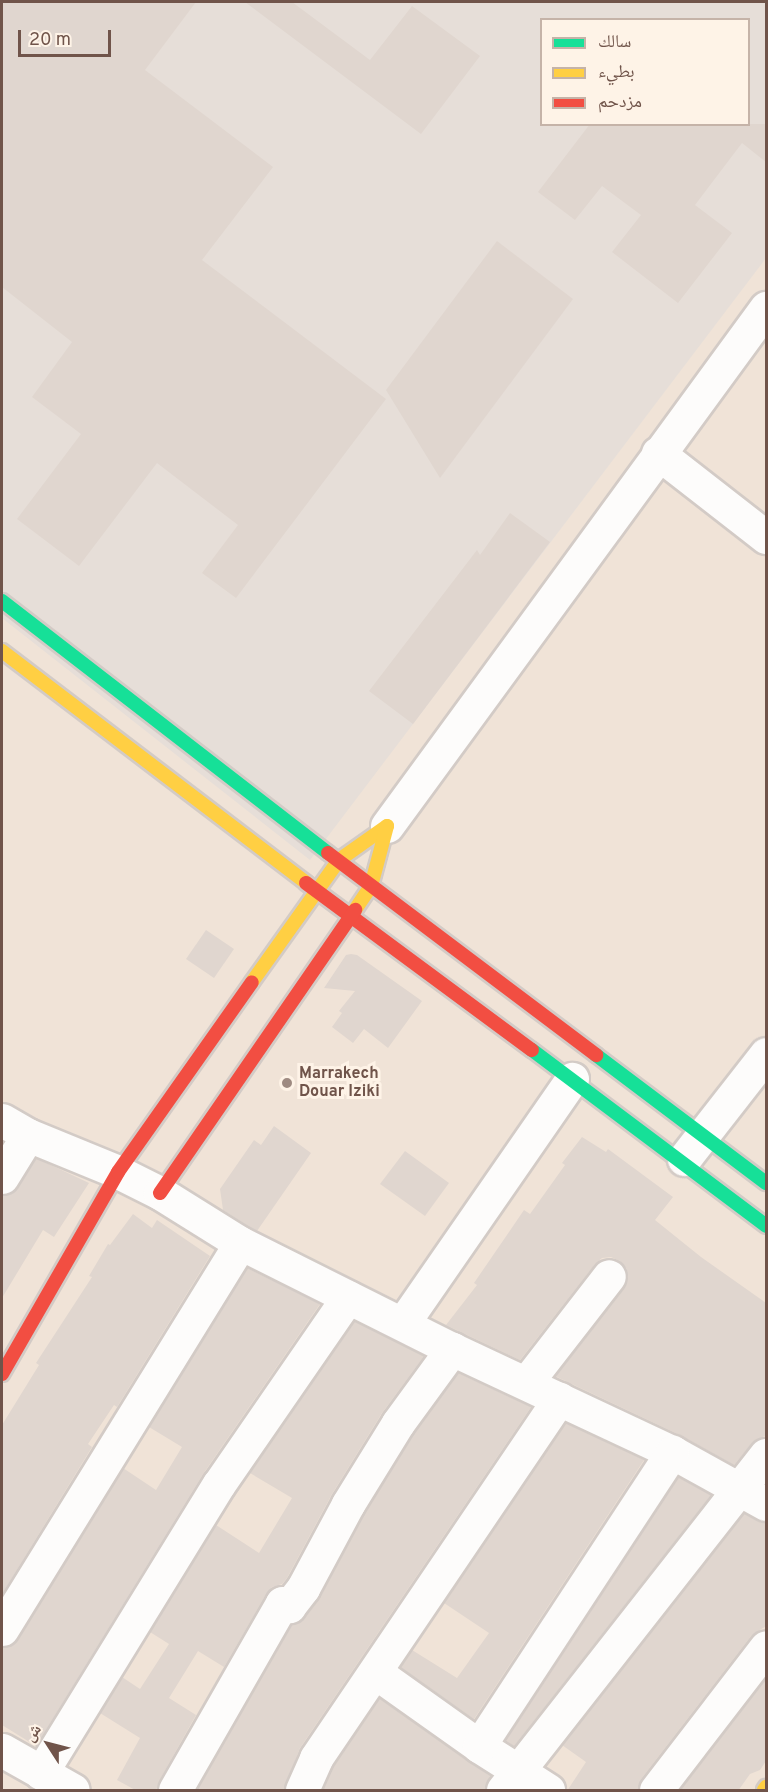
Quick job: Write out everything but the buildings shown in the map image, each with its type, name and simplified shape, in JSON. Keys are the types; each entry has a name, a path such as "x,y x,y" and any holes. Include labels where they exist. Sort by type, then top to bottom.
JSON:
{"street":[{"path":"2,1374 118,1172 316,891 339,860 387,826 766,308"},
{"path":"658,453 766,537"},
{"path":"2,602 371,886 703,1134 766,1184"},
{"path":"2,651 316,891 572,1079 766,1226"},
{"path":"160,1193 371,886 387,826"},
{"path":"682,1161 766,1054"},
{"path":"403,1323 572,1079"},
{"path":"2,1178 15,1127 160,1193 240,1242 452,1349 672,1452 753,1497"},
{"path":"2,1629 240,1242"},
{"path":"526,1383 609,1276"},
{"path":"41,1773 219,1484 348,1297"},
{"path":"175,1791 282,1603 289,1606 303,1588 348,1504 398,1423 452,1349"},
{"path":"302,1791 316,1758 559,1400"},
{"path":"479,1746 672,1452"},
{"path":"511,1781 753,1497 766,1455"},
{"path":"656,1791 766,1647"},
{"path":"375,1672 479,1746 511,1781 548,1791"},
{"path":"2,1750 73,1791"}],"shaded area":[{"path":"2,2 766,2 766,258 310,860 2,618"},
{"path":"766,257 766,1790 2,1790 2,544 505,602"}],"traffic: fast":[{"path":"2,601 328,853"},
{"path":"532,1050 766,1226"},
{"path":"596,1055 766,1183"}],"traffic: slow":[{"path":"2,651 306,883"},
{"path":"252,982 339,860 387,826 371,886 355,910"}],"traffic: jam":[{"path":"328,853 596,1055"},
{"path":"306,883 532,1050"},
{"path":"160,1193 355,910"},
{"path":"2,1374 118,1172 252,982"}],"place":[{"name":"Marrakech Douar Iziki","path":"287,1083"}]}
